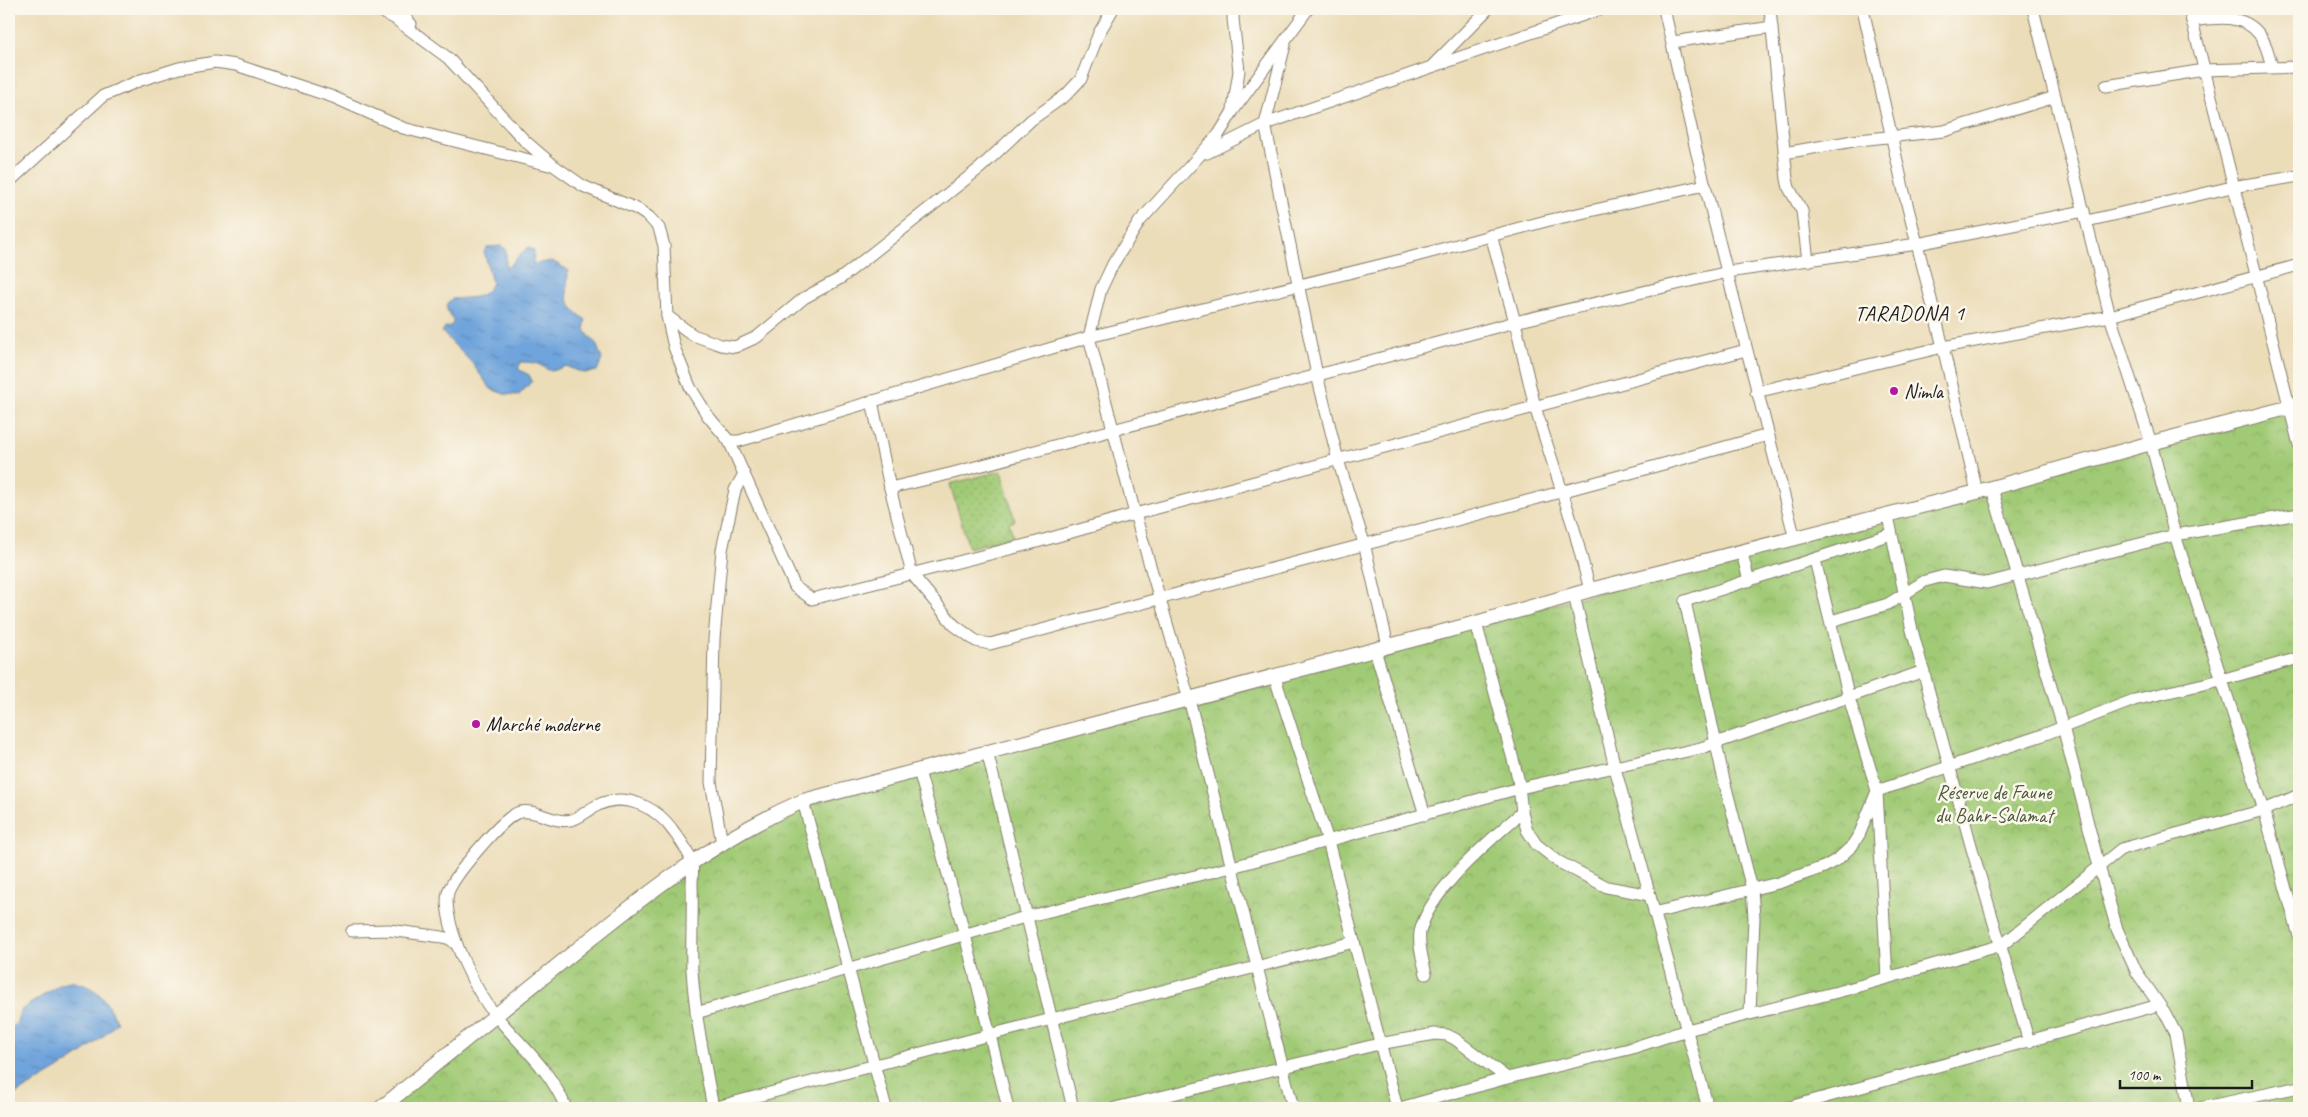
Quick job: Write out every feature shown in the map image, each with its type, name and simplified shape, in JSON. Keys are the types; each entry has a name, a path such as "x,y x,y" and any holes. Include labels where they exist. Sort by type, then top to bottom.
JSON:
{"main road":[{"path":"381,1108 620,914 692,861 773,814 803,801 1476,623 1590,590 1888,516 2151,443 2294,406"}],"street":[{"path":"376,9 394,18 448,58 525,141 553,165 583,186 637,209 649,217 658,228 664,246 667,316 674,347 690,387 708,416 729,441 795,587 805,596 812,599 1037,542 1746,350"},
{"path":"397,9 426,40"},
{"path":"667,316 692,335 721,345 735,347 757,337 804,298 841,278 980,168 1031,120 1066,95 1081,79 1099,33 1113,9"},
{"path":"1233,111 1239,71 1233,19 1234,9"},
{"path":"1293,1108 1189,699 1112,431 1089,337 1101,289 1113,264 1140,221 1220,134 1233,111 1308,9"},
{"path":"1430,68 1488,9"},
{"path":"1203,154 1265,124 1601,9"},
{"path":"1664,9 1756,392 1795,540"},
{"path":"1770,9 1789,188 1802,211 1808,261"},
{"path":"1863,9 1893,135 1904,192 1944,347 1977,492"},
{"path":"2032,9 2110,316 2151,443 2175,535 2264,810 2299,936"},
{"path":"2189,9 2232,187 2294,406 2299,445"},
{"path":"2192,22 2229,19 2247,24 2259,34 2272,67"},
{"path":"1673,42 1772,27"},
{"path":"1287,38 1265,124 1297,286 1317,375 1338,460 1364,543 1381,648 1425,815"},
{"path":"9,182 103,96 141,80 179,68 215,62 236,65 333,97 403,128 553,165"},
{"path":"2106,86 2204,70 2299,66"},
{"path":"1784,153 1893,135 1944,131 2055,97"},
{"path":"890,488 1112,431 1515,322 1728,272 1917,244 2085,216 2299,176"},
{"path":"729,441 739,441 1089,337 1297,286 1491,235 1705,185"},
{"path":"1491,235 1515,322 1535,407 1590,590"},
{"path":"1756,392 1944,347 2110,316 2299,265"},
{"path":"872,401 890,488 912,574 954,625 976,641 990,644 1364,543 1562,493 1768,435"},
{"path":"722,843 711,782 714,639 722,550 735,490 744,474"},
{"path":"1992,488 2063,727 2117,929 2147,989 2176,1034 2189,1108"},
{"path":"1831,621 1888,604 1925,581 1944,576 1983,583 2018,576 2175,535 2299,514"},
{"path":"1888,516 1903,594 1972,849 2002,945 2029,1042"},
{"path":"1750,1014 1754,918 1752,889 1723,776 1685,601 1891,534"},
{"path":"1742,553 1749,581"},
{"path":"1815,560 1849,698 1877,790 1887,978"},
{"path":"1574,595 1615,768 1708,1108"},
{"path":"1476,623 1520,788 1522,812 1527,830 1536,844 1559,862 1607,887 1650,896"},
{"path":"1877,790 2063,727 2134,700 2221,680 2299,658"},
{"path":"696,1012 1025,917 1328,841 1520,788 1684,753 1924,671"},
{"path":"1274,675 1328,841 1379,1044 1399,1108 1507,1078 1573,1064 1687,1030 1887,978 2002,945 2121,849 2264,810 2299,795"},
{"path":"987,752 1025,917 1073,1108"},
{"path":"919,771 965,935 1008,1108"},
{"path":"1654,912 1778,883 1824,867 1838,859 1852,846 1860,833 1877,790"},
{"path":"566,1108 552,1080 538,1060 496,1016 473,980 457,945 449,914 447,900 449,888 457,875 506,819 518,812 533,812 563,821 574,820 597,805 616,800 639,802 658,813 674,831 692,861 692,972 696,1012 713,1108 1354,942"},
{"path":"803,801 886,1108"},
{"path":"1426,974 1420,934 1424,918 1440,894 1470,859 1522,812"},
{"path":"352,931 389,930 442,937 450,939 457,945"},
{"path":"1786,1108 2159,1005"},
{"path":"1115,1108 1379,1044 1435,1034 1447,1035 1507,1078"},
{"path":"2200,1108 2299,1087"}],"green space":[{"name":"Réserve de Faune du Bahr-Salamat","path":"2299,405 2299,1108 381,1108 621,914 773,814"},
{"path":"1001,471 1015,521 1009,523 1013,536 969,548 950,484"}],"water":[{"path":"501,246 506,249 506,268 529,247 534,251 533,264 552,261 568,270 568,299 573,309 586,320 586,331 597,346 602,359 597,371 584,373 565,366 548,370 534,363 521,362 518,369 529,375 532,381 519,395 504,394 491,389 471,362 442,332 445,327 451,326 454,321 447,310 447,304 452,299 475,297 488,289 492,283 484,251 488,247"},
{"path":"72,981 90,988 100,995 117,1022 106,1034 80,1055 9,1098 9,1029 16,1024 22,1009 61,984"}],"place":[{"name":"Nimla","path":"1894,391"},
{"name":"Marché moderne","path":"476,724"}],"district":[{"name":"TARADONA 1","path":"1910,313"}]}
